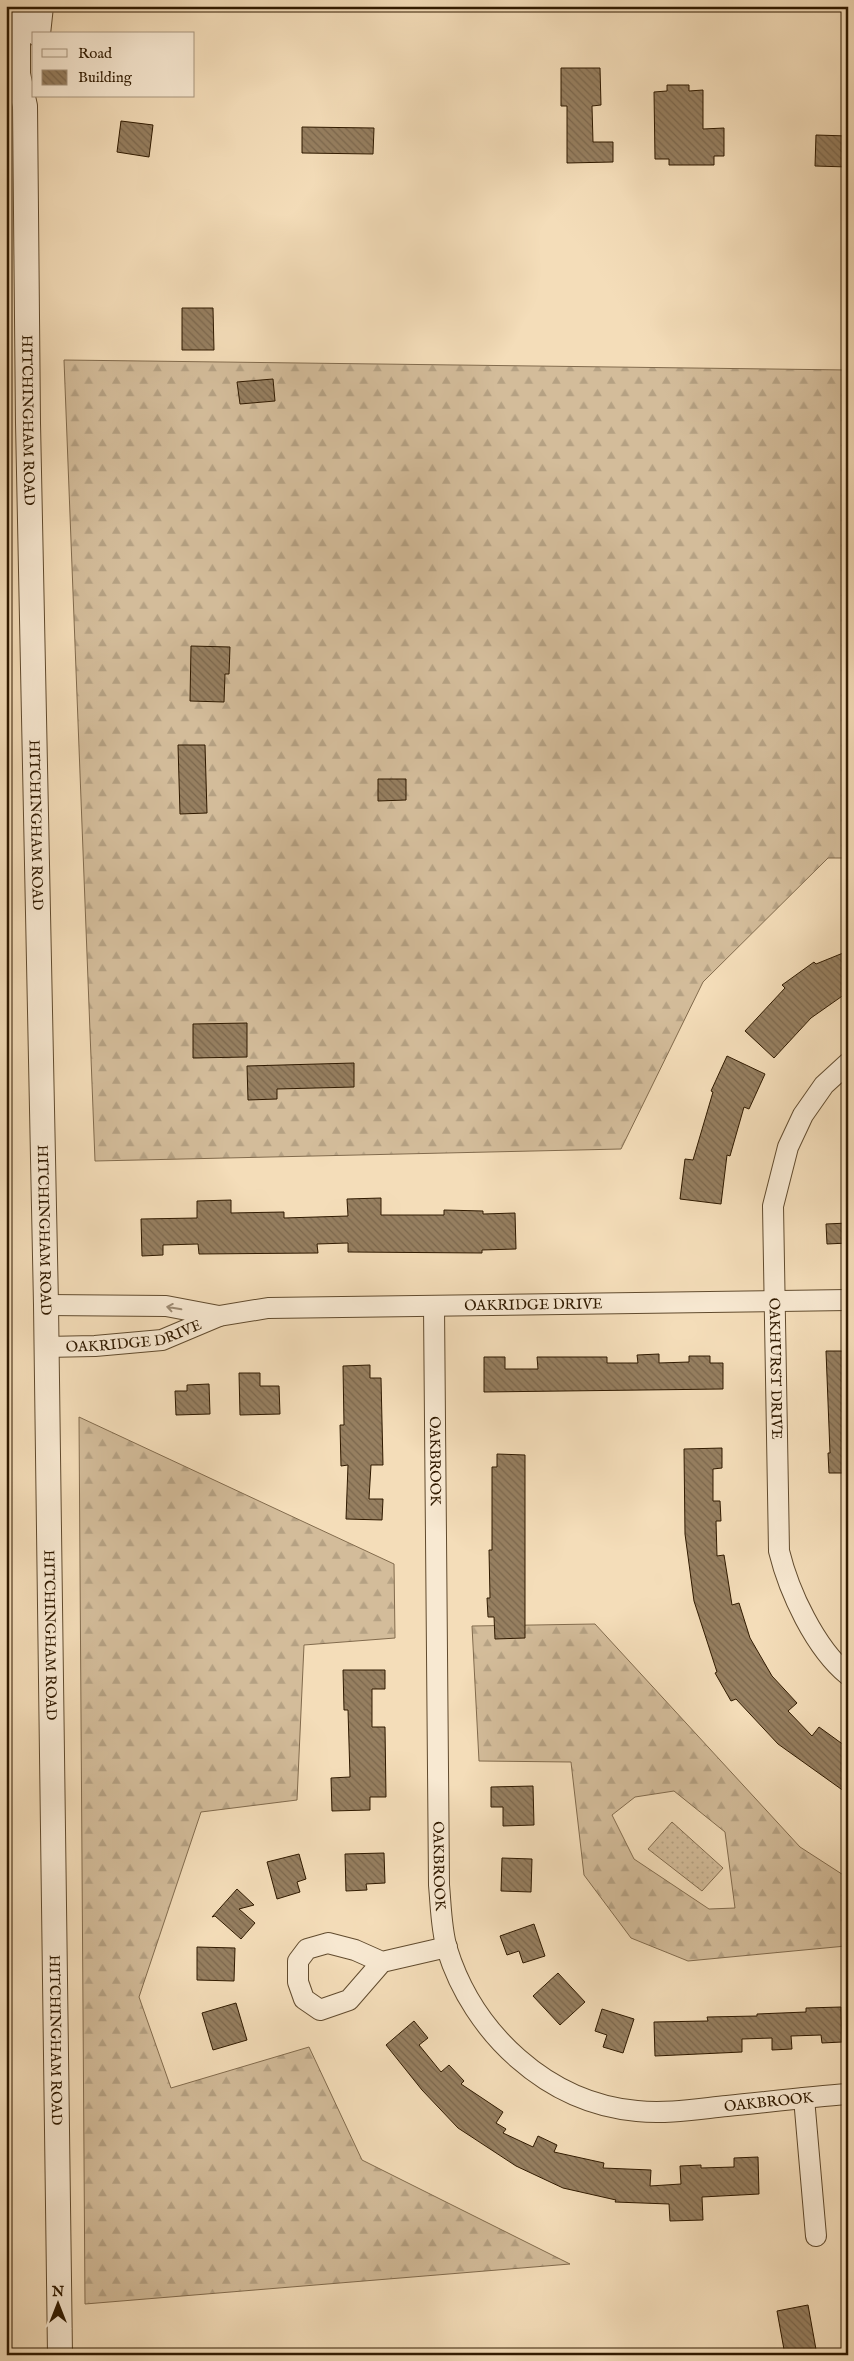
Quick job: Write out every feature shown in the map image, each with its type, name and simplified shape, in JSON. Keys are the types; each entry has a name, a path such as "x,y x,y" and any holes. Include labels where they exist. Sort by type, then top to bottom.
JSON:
{"street":[{"name":"HITCHINGHAM ROAD","path":"18,6 18,74 25,106 28,424 46,1305 45,1347 60,2355"},
{"path":"38,32 41,6"},
{"name":"HITCHINGHAM ROAD","path":"25,106 32,74"},
{"name":"OAKHURST DRIVE","path":"848,1063 824,1085 803,1115 788,1147 773,1206 773,1301 779,1551 785,1576 809,1623 834,1661 848,1675"},
{"name":"OAKRIDGE DRIVE","path":"45,1347 95,1346 162,1340 219,1316 268,1308 848,1300"},
{"name":"OAKRIDGE DRIVE","path":"46,1305 166,1306 219,1316"},
{"name":"OAKBROOK","path":"434,1306 439,1885 447,1947 456,1973 475,2010 493,2035 512,2056 527,2067 566,2090 612,2108 668,2112 848,2094"},
{"path":"382,1962 447,1947"},
{"path":"804,2098 816,2236"}],"green space":[{"path":"64,360 848,370 848,858 828,858 703,982 621,1149 95,1161"},
{"path":"79,1417 394,1564 395,1638 304,1645 297,1800 201,1812 139,1997 171,2088 309,2047 362,2160 570,2264 85,2304"},
{"path":"595,1624 800,1847 848,1878 848,1955 846,1946 688,1961 631,1938 584,1875 571,1762 479,1761 472,1626","holes":["674,1791 725,1832 735,1908 709,1909 634,1859 612,1815 635,1797"]},
{"path":"672,1822 723,1868 702,1891 648,1849"}],"building":[{"path":"561,68 600,68 601,105 592,106 593,142 613,142 613,162 567,163 567,106 561,106"},
{"path":"667,85 689,85 689,91 703,90 703,129 724,128 724,156 714,156 714,165 669,165 669,159 655,159 654,92 667,91"},
{"path":"121,121 153,125 149,157 117,152"},
{"path":"302,127 374,128 373,154 302,153"},
{"path":"816,135 848,136 848,167 815,166"},
{"path":"182,308 213,308 214,350 182,350"},
{"path":"273,379 275,401 240,404 237,382"},
{"path":"191,646 230,647 229,674 225,674 224,702 190,701"},
{"path":"178,745 205,745 207,813 180,814"},
{"path":"378,779 406,779 406,800 378,801"},
{"path":"848,951 848,992 811,1018 774,1058 745,1031 785,988 782,985 814,962 816,964"},
{"path":"247,1023 247,1057 193,1058 193,1024"},
{"path":"727,1056 765,1074 749,1109 744,1107 730,1156 727,1155 721,1204 680,1199 685,1159 693,1160 713,1092 711,1091"},
{"path":"354,1063 354,1087 277,1089 277,1099 248,1100 247,1066"},
{"path":"381,1198 381,1215 444,1215 444,1210 483,1211 483,1214 515,1213 516,1249 482,1250 482,1253 348,1252 348,1243 317,1244 318,1253 199,1254 198,1244 163,1245 163,1255 142,1256 141,1219 197,1218 197,1201 231,1200 231,1213 284,1212 284,1218 348,1216 347,1199"},
{"path":"848,1223 848,1243 827,1244 826,1224"},
{"path":"826,1351 848,1351 848,1473 829,1473"},
{"path":"659,1354 659,1363 689,1362 689,1356 710,1356 710,1363 723,1363 723,1389 484,1392 484,1357 505,1357 505,1369 538,1369 537,1357 607,1357 607,1363 638,1363 637,1355"},
{"path":"370,1365 370,1378 381,1378 383,1465 371,1465 369,1499 383,1499 382,1520 346,1519 348,1465 341,1466 340,1425 344,1425 343,1366"},
{"path":"239,1373 260,1373 260,1386 279,1386 280,1414 240,1415"},
{"path":"209,1384 210,1414 176,1415 175,1391 187,1391 187,1385"},
{"path":"722,1448 722,1468 713,1469 713,1501 720,1501 721,1521 716,1521 717,1556 724,1555 732,1605 739,1603 750,1638 772,1676 797,1703 788,1711 812,1736 819,1727 848,1748 848,1794 778,1744 736,1699 731,1701 715,1673 717,1672 694,1601 685,1534 684,1449"},
{"path":"497,1454 525,1455 525,1638 495,1639 494,1617 488,1617 487,1598 490,1598 489,1550 492,1550 492,1467 497,1467"},
{"path":"343,1670 385,1670 385,1689 372,1689 372,1727 385,1727 386,1797 370,1797 370,1810 332,1811 331,1778 350,1777 348,1710 344,1710"},
{"path":"533,1786 534,1825 503,1826 503,1807 491,1807 491,1787"},
{"path":"384,1853 385,1883 366,1884 367,1890 346,1891 345,1854"},
{"path":"299,1854 306,1879 297,1882 300,1892 277,1899 267,1862"},
{"path":"502,1858 532,1859 531,1892 501,1891"},
{"path":"237,1889 254,1905 239,1909 255,1923 241,1939 215,1916 212,1917"},
{"path":"534,1924 545,1956 523,1963 519,1951 507,1955 500,1936"},
{"path":"197,1947 235,1948 234,1981 197,1980"},
{"path":"558,1973 585,2002 560,2025 533,1996"},
{"path":"236,2003 247,2040 213,2050 202,2013"},
{"path":"841,2007 842,2042 822,2043 821,2035 791,2036 792,2049 772,2050 772,2038 742,2039 742,2052 655,2056 654,2022 708,2021 707,2017 757,2016 757,2014 806,2012 806,2008"},
{"path":"602,2009 634,2019 623,2053 603,2047 607,2035 595,2031"},
{"path":"414,2021 428,2038 419,2045 441,2072 449,2065 464,2081 461,2084 503,2112 496,2123 506,2129 503,2133 533,2147 538,2136 557,2145 554,2152 604,2163 603,2168 651,2170 650,2186 681,2184 680,2166 701,2165 701,2168 734,2167 734,2158 758,2157 759,2194 702,2197 703,2220 670,2221 669,2204 615,2202 616,2200 563,2188 516,2166 458,2128 422,2090 386,2045"},
{"path":"808,2305 817,2355 785,2355 777,2311"}]}
